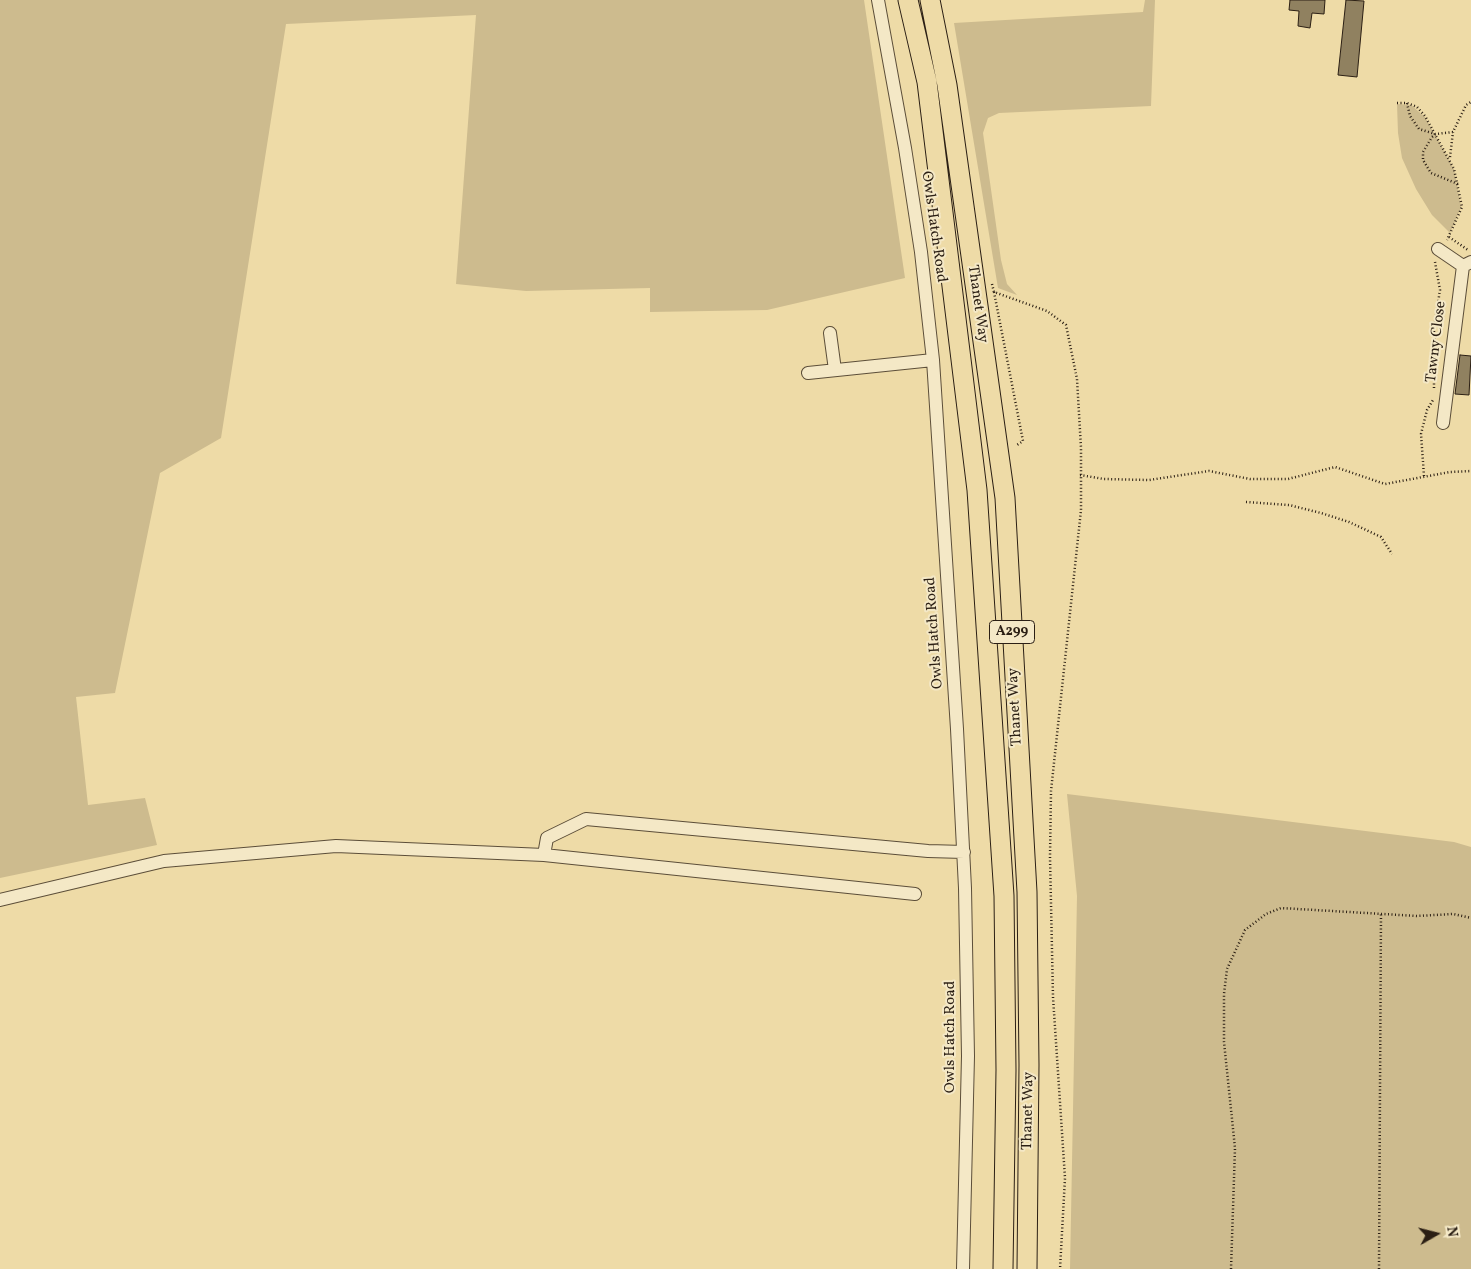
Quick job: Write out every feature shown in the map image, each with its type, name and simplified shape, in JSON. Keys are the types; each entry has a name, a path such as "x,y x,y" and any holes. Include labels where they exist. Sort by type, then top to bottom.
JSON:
{"highway":[{"name":"Thanet Way","path":"908,0 927,82 977,500 1004,896 1006,1070 1003,1269"},
{"name":"Thanet Way","path":"930,0 947,85 1004,498 1027,892 1029,1065 1027,1269"}],"street":[{"name":"Owls Hatch Road","path":"878,0 917,224 933,360 964,852 968,1056 963,1269"},
{"path":"1440,250 1467,264"},
{"name":"Tawny Close","path":"1443,423 1467,264"},
{"path":"830,333 835,370"},
{"path":"808,373 933,360"},
{"path":"544,855 547,838 586,820 928,851 964,852"},
{"path":"0,900 164,861 336,846 544,855 915,894"}],"path":[{"path":"1396,102 1407,103 1417,107 1436,134 1449,158 1458,184 1462,207 1434,266 1440,290 1434,328 1433,400 1427,410 1421,434 1424,476"},
{"path":"1449,158 1453,132 1466,105 1471,102"},
{"path":"1407,103 1410,116 1419,129 1436,134 1453,132"},
{"path":"1436,134 1423,152 1426,167 1437,177 1458,184"},
{"path":"1449,237 1471,252"},
{"path":"992,282 1023,441 1018,445"},
{"path":"994,292 1047,311 1066,325 1077,379 1081,448 1081,510 1051,792 1050,857 1053,997 1065,1178 1060,1269"},
{"path":"1080,475 1104,479 1149,480 1210,470 1221,472 1234,478 1288,480 1335,467 1385,484 1424,476 1471,471"},
{"path":"1246,502 1289,505 1321,512 1349,522 1381,538 1392,554"},
{"path":"1231,1269 1235,1148 1224,1042 1224,1013 1227,969 1233,952 1245,930 1266,914 1281,908 1327,909 1417,916 1453,914 1471,918"},
{"path":"1378,1269 1380,914"}],"shaded area":[{"path":"0,0 864,0 905,278 767,310 650,312 650,288 526,291 456,284 476,15 286,24 221,438 160,473 115,693 76,697 88,805 145,798 157,845 0,878"},
{"path":"1145,0 1155,0 1151,106 999,113 988,118 983,133 1001,260 1007,284 1017,295 998,288 954,23 1143,12"},
{"path":"1397,104 1411,105 1425,117 1454,169 1461,207 1450,233 1432,215 1416,189 1402,158 1398,133"},
{"path":"1067,794 1454,842 1471,847 1471,1269 1070,1269 1077,896"}],"building":[{"path":"1290,0 1325,0 1324,14 1312,13 1310,28 1298,26 1299,11 1289,10"},
{"path":"1346,0 1364,1 1357,77 1338,75"},
{"path":"1460,355 1471,356 1469,395 1455,394"}]}
